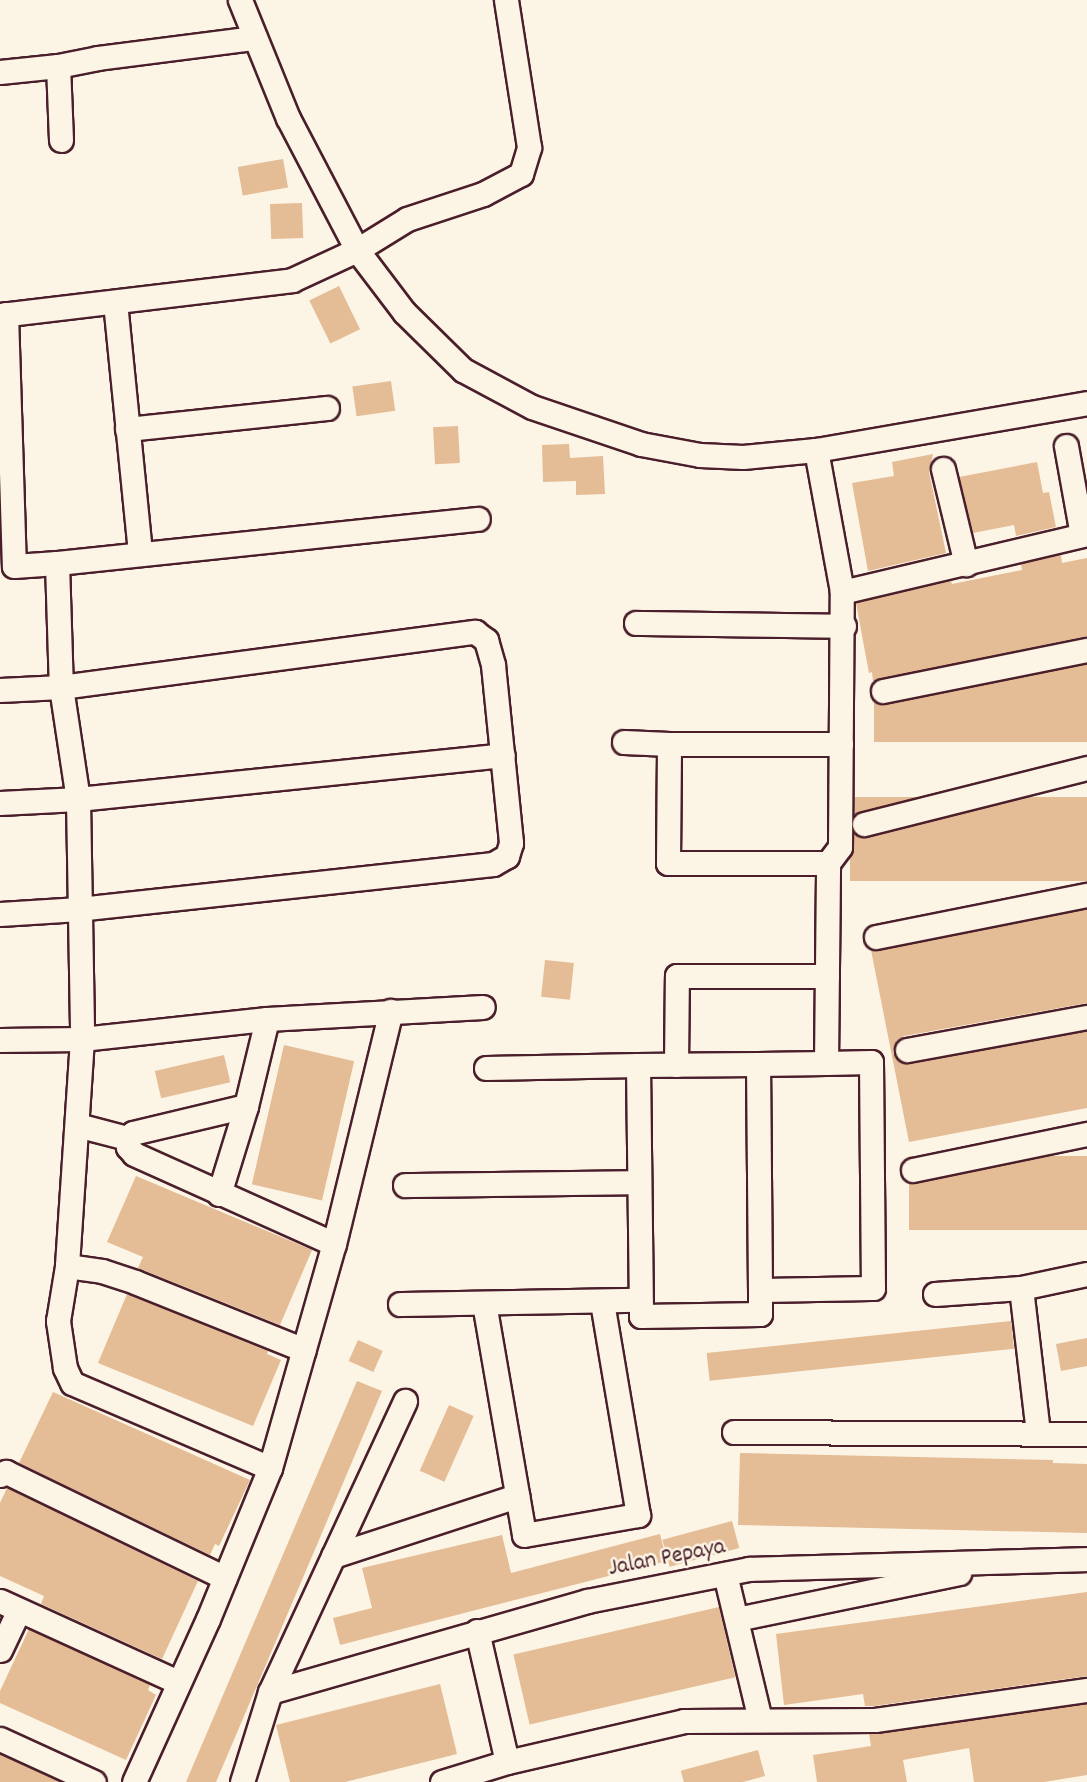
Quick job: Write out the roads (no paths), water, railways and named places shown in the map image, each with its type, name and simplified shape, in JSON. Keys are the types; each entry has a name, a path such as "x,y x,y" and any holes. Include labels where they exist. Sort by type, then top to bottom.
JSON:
{"street":[{"path":"240,0 288,118 357,250 404,312 463,370 532,407 641,444 699,455 743,457 816,450 1087,403"},
{"path":"478,519 7,566 3,315 292,280 357,250 407,219 483,194 521,174 529,147 506,0"},
{"path":"0,72 256,38"},
{"path":"58,66 61,140"},
{"path":"115,302 140,554"},
{"path":"127,429 327,408"},
{"path":"842,592 1084,535 1066,446"},
{"path":"816,450 842,592 844,625 840,847 828,863 826,1063"},
{"path":"943,469 966,564"},
{"path":"57,562 61,687 78,799 82,1039 67,1266 58,1321 65,1368 72,1382 270,1468"},
{"path":"636,623 844,625"},
{"path":"0,690 61,687 475,632 486,640 491,650 499,703 511,843 508,856 502,862 79,909 0,914"},
{"path":"883,691 1087,650"},
{"path":"624,742 841,744"},
{"path":"669,744 668,863 828,863"},
{"path":"0,803 78,799 503,755"},
{"path":"864,824 1087,768"},
{"path":"876,937 1087,895"},
{"path":"676,1065 677,976 827,976"},
{"path":"0,1040 82,1039 267,1019 483,1007"},
{"path":"134,1782 225,1578 270,1468 334,1244 391,1011"},
{"path":"906,1050 1087,1017"},
{"path":"219,1194 246,1106 267,1019"},
{"path":"486,1068 871,1062 873,1288 760,1290"},
{"path":"638,1065 641,1316 760,1314 758,1063"},
{"path":"127,1138 133,1133 156,1126 246,1106"},
{"path":"77,1125 127,1138"},
{"path":"913,1170 1087,1134"},
{"path":"127,1138 128,1147 134,1153 219,1194 334,1244"},
{"path":"405,1185 639,1182"},
{"path":"67,1266 102,1271 135,1282 304,1350"},
{"path":"935,1294 1021,1288 1087,1274"},
{"path":"1021,1288 1038,1432"},
{"path":"400,1304 640,1300"},
{"path":"484,1303 524,1535 638,1515 603,1302"},
{"path":"242,1782 270,1692 405,1401"},
{"path":"734,1432 1087,1434"},
{"path":"0,1475 6,1472 225,1578"},
{"path":"333,1556 517,1496"},
{"name":"Jalan Pepaya","path":"270,1692 587,1601 749,1569 1087,1559"},
{"path":"737,1619 1021,1561"},
{"path":"726,1574 760,1720"},
{"path":"0,1650 10,1606 178,1682"},
{"path":"477,1631 506,1762"},
{"path":"442,1782 506,1762 684,1721 760,1720 799,1723 875,1720 1087,1690"},
{"path":"0,1739 94,1782"}]}
